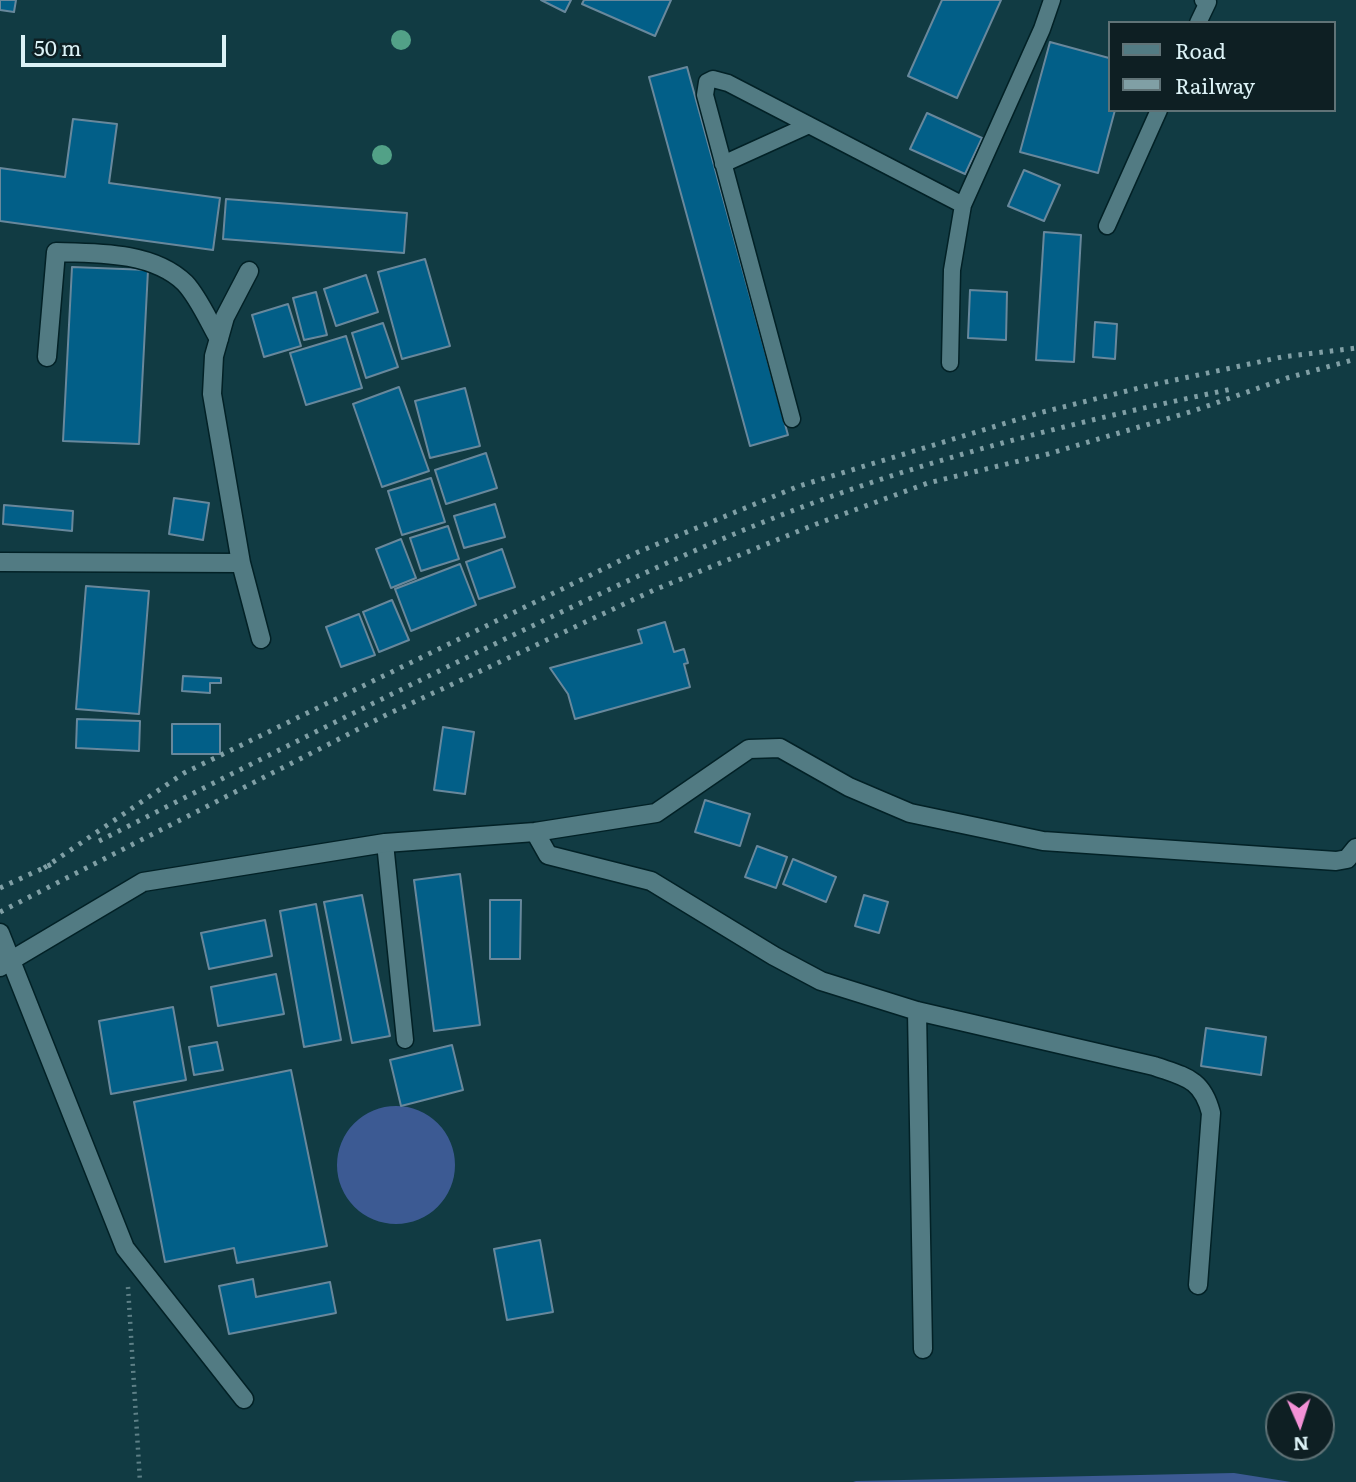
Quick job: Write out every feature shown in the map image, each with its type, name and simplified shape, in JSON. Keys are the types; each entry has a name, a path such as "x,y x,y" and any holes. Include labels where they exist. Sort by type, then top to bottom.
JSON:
{"street":[{"path":"47,358 56,252 97,253 161,264 187,285 219,339"},
{"path":"249,271 225,317 214,356 212,394 241,563 261,639"},
{"path":"0,562 241,563"},
{"path":"6,965 143,882 385,843 534,832 656,813 749,749 764,746 780,748 849,787 910,813 1043,841 1336,861 1347,859 1356,848"},
{"path":"534,832 548,855 651,881 774,956 821,981 916,1011 1154,1066 1191,1079 1206,1092 1211,1113 1198,1285"},
{"path":"0,933 6,965 125,1248 244,1399"},
{"path":"916,1011 923,1349"}],"lane":[{"path":"950,363 952,270 963,205 1042,29 1052,0"},
{"path":"1200,21 1208,2 1203,0"},
{"path":"792,419 705,95 707,82 713,79 809,125 963,205"},
{"path":"1107,226 1158,112"},
{"path":"723,164 809,125"},
{"path":"385,843 405,1040"}],"path":[{"path":"125,1248 139,1482"}],"water":[{"path":"396,1106 419,1111 438,1123 450,1142 455,1165 450,1188 438,1207 419,1219 396,1224 373,1219 354,1207 342,1188 337,1165 342,1142 354,1123 373,1111"},
{"path":"1234,1473 1291,1482 853,1482 856,1481"}],"building":[{"path":"0,0 16,0 14,12 0,10"},
{"path":"541,0 571,0 565,12"},
{"path":"584,0 671,0 655,36 582,4"},
{"path":"942,0 1001,0 957,98 908,76"},
{"path":"1050,42 1108,58 1108,112 1114,112 1098,173 1020,152"},
{"path":"687,67 788,435 750,446 649,77"},
{"path":"927,113 982,138 965,174 910,149"},
{"path":"73,119 117,124 109,183 220,198 213,250 0,221 0,168 65,177"},
{"path":"1024,170 1060,185 1044,221 1008,206"},
{"path":"226,199 407,213 404,253 223,239"},
{"path":"1044,232 1081,235 1074,362 1036,360"},
{"path":"425,259 450,346 402,359 378,272"},
{"path":"72,267 148,270 139,444 63,441"},
{"path":"366,275 378,312 336,326 324,289"},
{"path":"970,290 1007,292 1006,340 968,338"},
{"path":"316,292 327,335 304,340 293,298"},
{"path":"288,304 301,346 264,357 252,315"},
{"path":"1095,322 1117,324 1115,359 1093,357"},
{"path":"383,323 398,367 366,378 352,333"},
{"path":"346,336 362,388 306,405 290,353"},
{"path":"399,387 429,471 382,487 353,404"},
{"path":"465,388 480,446 430,458 415,401"},
{"path":"486,453 497,488 446,504 435,470"},
{"path":"431,478 445,522 402,535 388,491"},
{"path":"174,498 209,503 203,540 169,534"},
{"path":"495,504 505,537 464,548 454,516"},
{"path":"4,505 73,511 72,531 3,524"},
{"path":"448,526 459,559 421,571 410,538"},
{"path":"401,539 416,578 391,588 376,549"},
{"path":"502,549 515,587 479,599 466,562"},
{"path":"460,564 476,605 411,631 395,589"},
{"path":"86,586 149,591 139,714 76,709"},
{"path":"392,600 409,640 379,652 363,612"},
{"path":"359,614 375,655 341,667 326,627"},
{"path":"665,622 674,652 684,649 688,663 684,664 690,687 575,719 568,694 550,668 642,643 638,630"},
{"path":"183,676 221,678 221,683 210,683 210,693 182,691"},
{"path":"77,719 140,721 139,751 76,748"},
{"path":"172,724 220,724 220,754 172,754"},
{"path":"443,727 474,732 465,794 434,790"},
{"path":"705,800 750,814 740,846 695,832"},
{"path":"757,846 787,857 776,888 745,877"},
{"path":"793,859 836,877 826,902 783,884"},
{"path":"460,874 480,1025 434,1031 414,880"},
{"path":"362,895 390,1036 352,1043 324,902"},
{"path":"864,895 888,902 879,933 855,926"},
{"path":"490,900 521,900 520,959 490,959"},
{"path":"316,904 341,1040 304,1047 280,911"},
{"path":"265,920 272,956 209,969 201,933"},
{"path":"276,974 284,1014 218,1026 211,987"},
{"path":"173,1007 186,1080 111,1094 99,1021"},
{"path":"1206,1028 1266,1037 1261,1075 1201,1066"},
{"path":"217,1042 223,1070 194,1075 189,1047"},
{"path":"452,1045 463,1090 401,1106 390,1060"},
{"path":"291,1070 327,1246 237,1263 234,1248 165,1262 134,1102"},
{"path":"540,1240 553,1312 507,1320 494,1249"},
{"path":"253,1279 256,1297 330,1282 336,1313 229,1334 219,1286"}],"railway":[{"path":"44,868 184,773 638,552 799,486 1039,413 1147,386 1282,357 1356,348"},
{"path":"0,912 384,716 654,590 811,526 928,483 1048,454 1193,411 1287,378 1356,359"},
{"path":"99,841 507,638 729,536 857,487 963,454 1070,425 1232,389"},
{"path":"0,888 52,864"}]}
